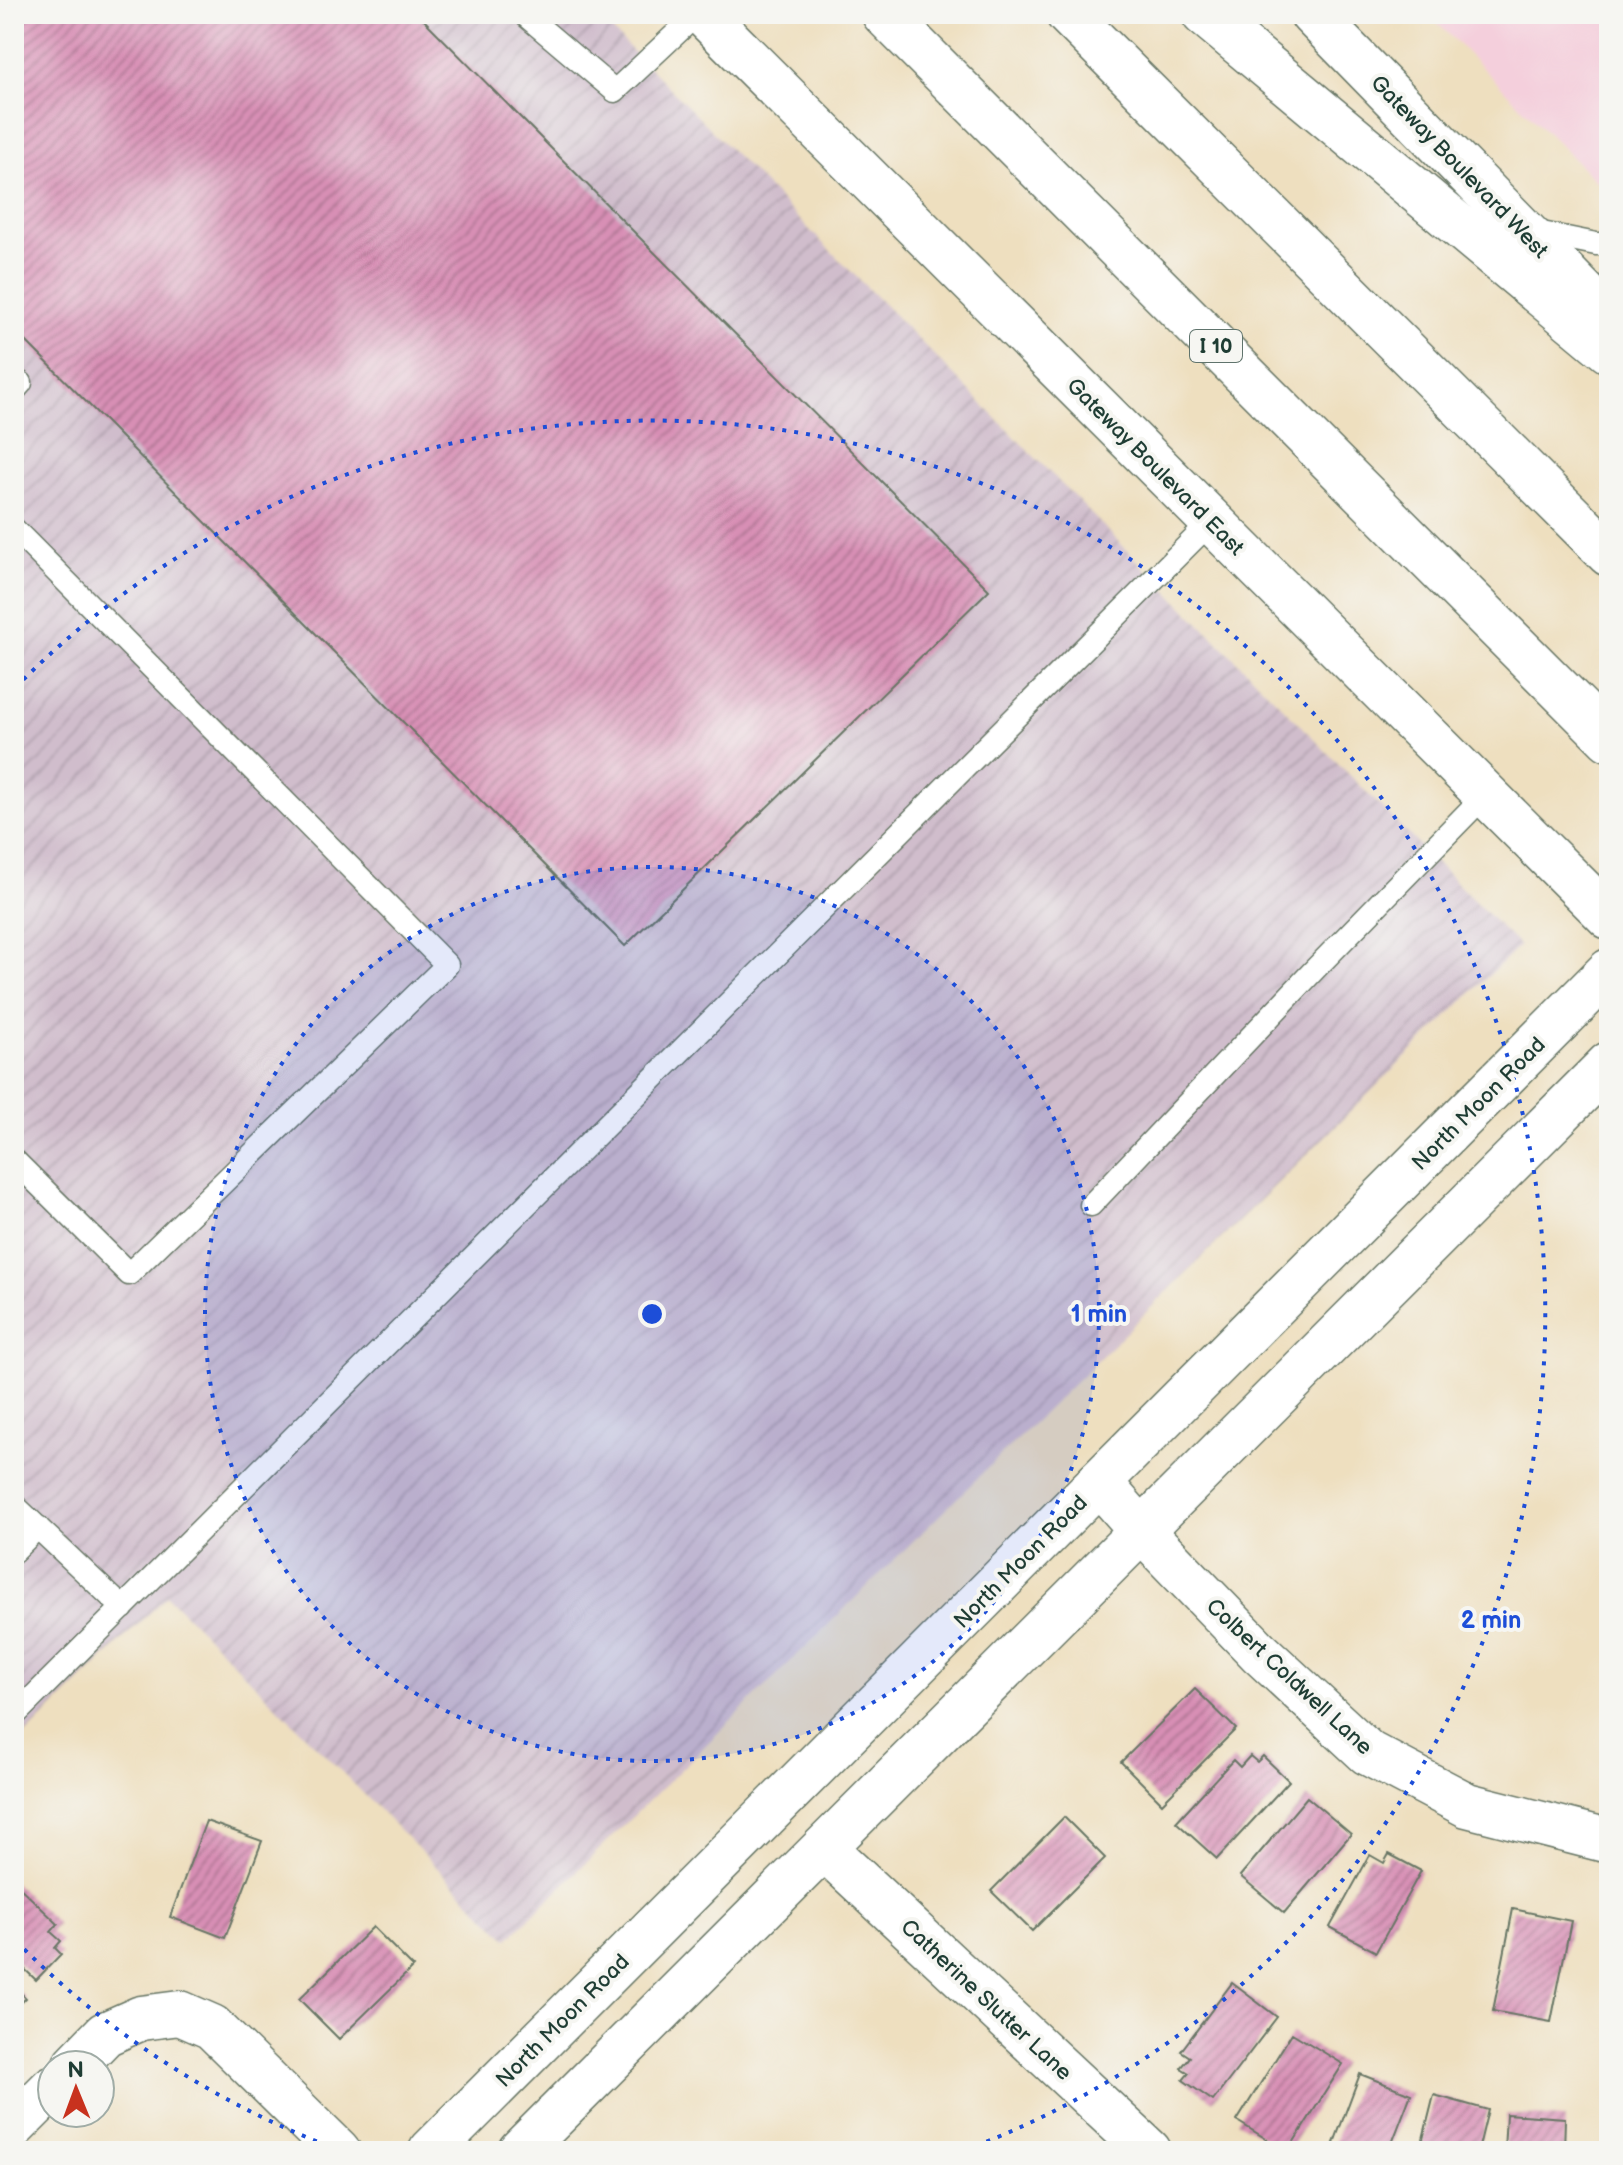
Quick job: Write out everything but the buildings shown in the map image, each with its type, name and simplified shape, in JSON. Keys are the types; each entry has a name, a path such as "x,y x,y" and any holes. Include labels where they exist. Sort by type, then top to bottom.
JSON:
{"main road":[{"name":"Gateway Boulevard East","path":"700,14 1609,917"},
{"name":"I 10","path":"884,14 1609,739"},
{"path":"1068,14 1609,554"},
{"path":"1204,14 1609,351"},
{"name":"Gateway Boulevard West","path":"1312,14 1609,318"},
{"name":"North Moon Road","path":"431,2151 1609,971"},
{"path":"520,2151 1609,1064"},
{"name":"Colbert Coldwell Lane","path":"1099,1482 1259,1652 1368,1753 1467,1805 1609,1841"},
{"name":"Catherine Slutter Lane","path":"824,1848 1149,2151"},
{"path":"90,2049 105,2034 141,2018 180,2013 212,2027 338,2151"},
{"path":"14,2126 36,2104"}],"lane":[{"path":"524,14 615,91 700,14"},
{"path":"1521,228 1609,244"},
{"path":"14,1716 1212,521"},
{"path":"14,529 447,965 129,1274 14,1160"},
{"path":"1091,1205 1486,794"},
{"path":"14,1505 123,1608"},
{"path":"14,1551 38,1527"}],"shaded area":[{"path":"14,14 596,14 1519,946 508,1939 167,1596 14,1746"},
{"path":"1428,14 1609,14 1609,194"}]}
